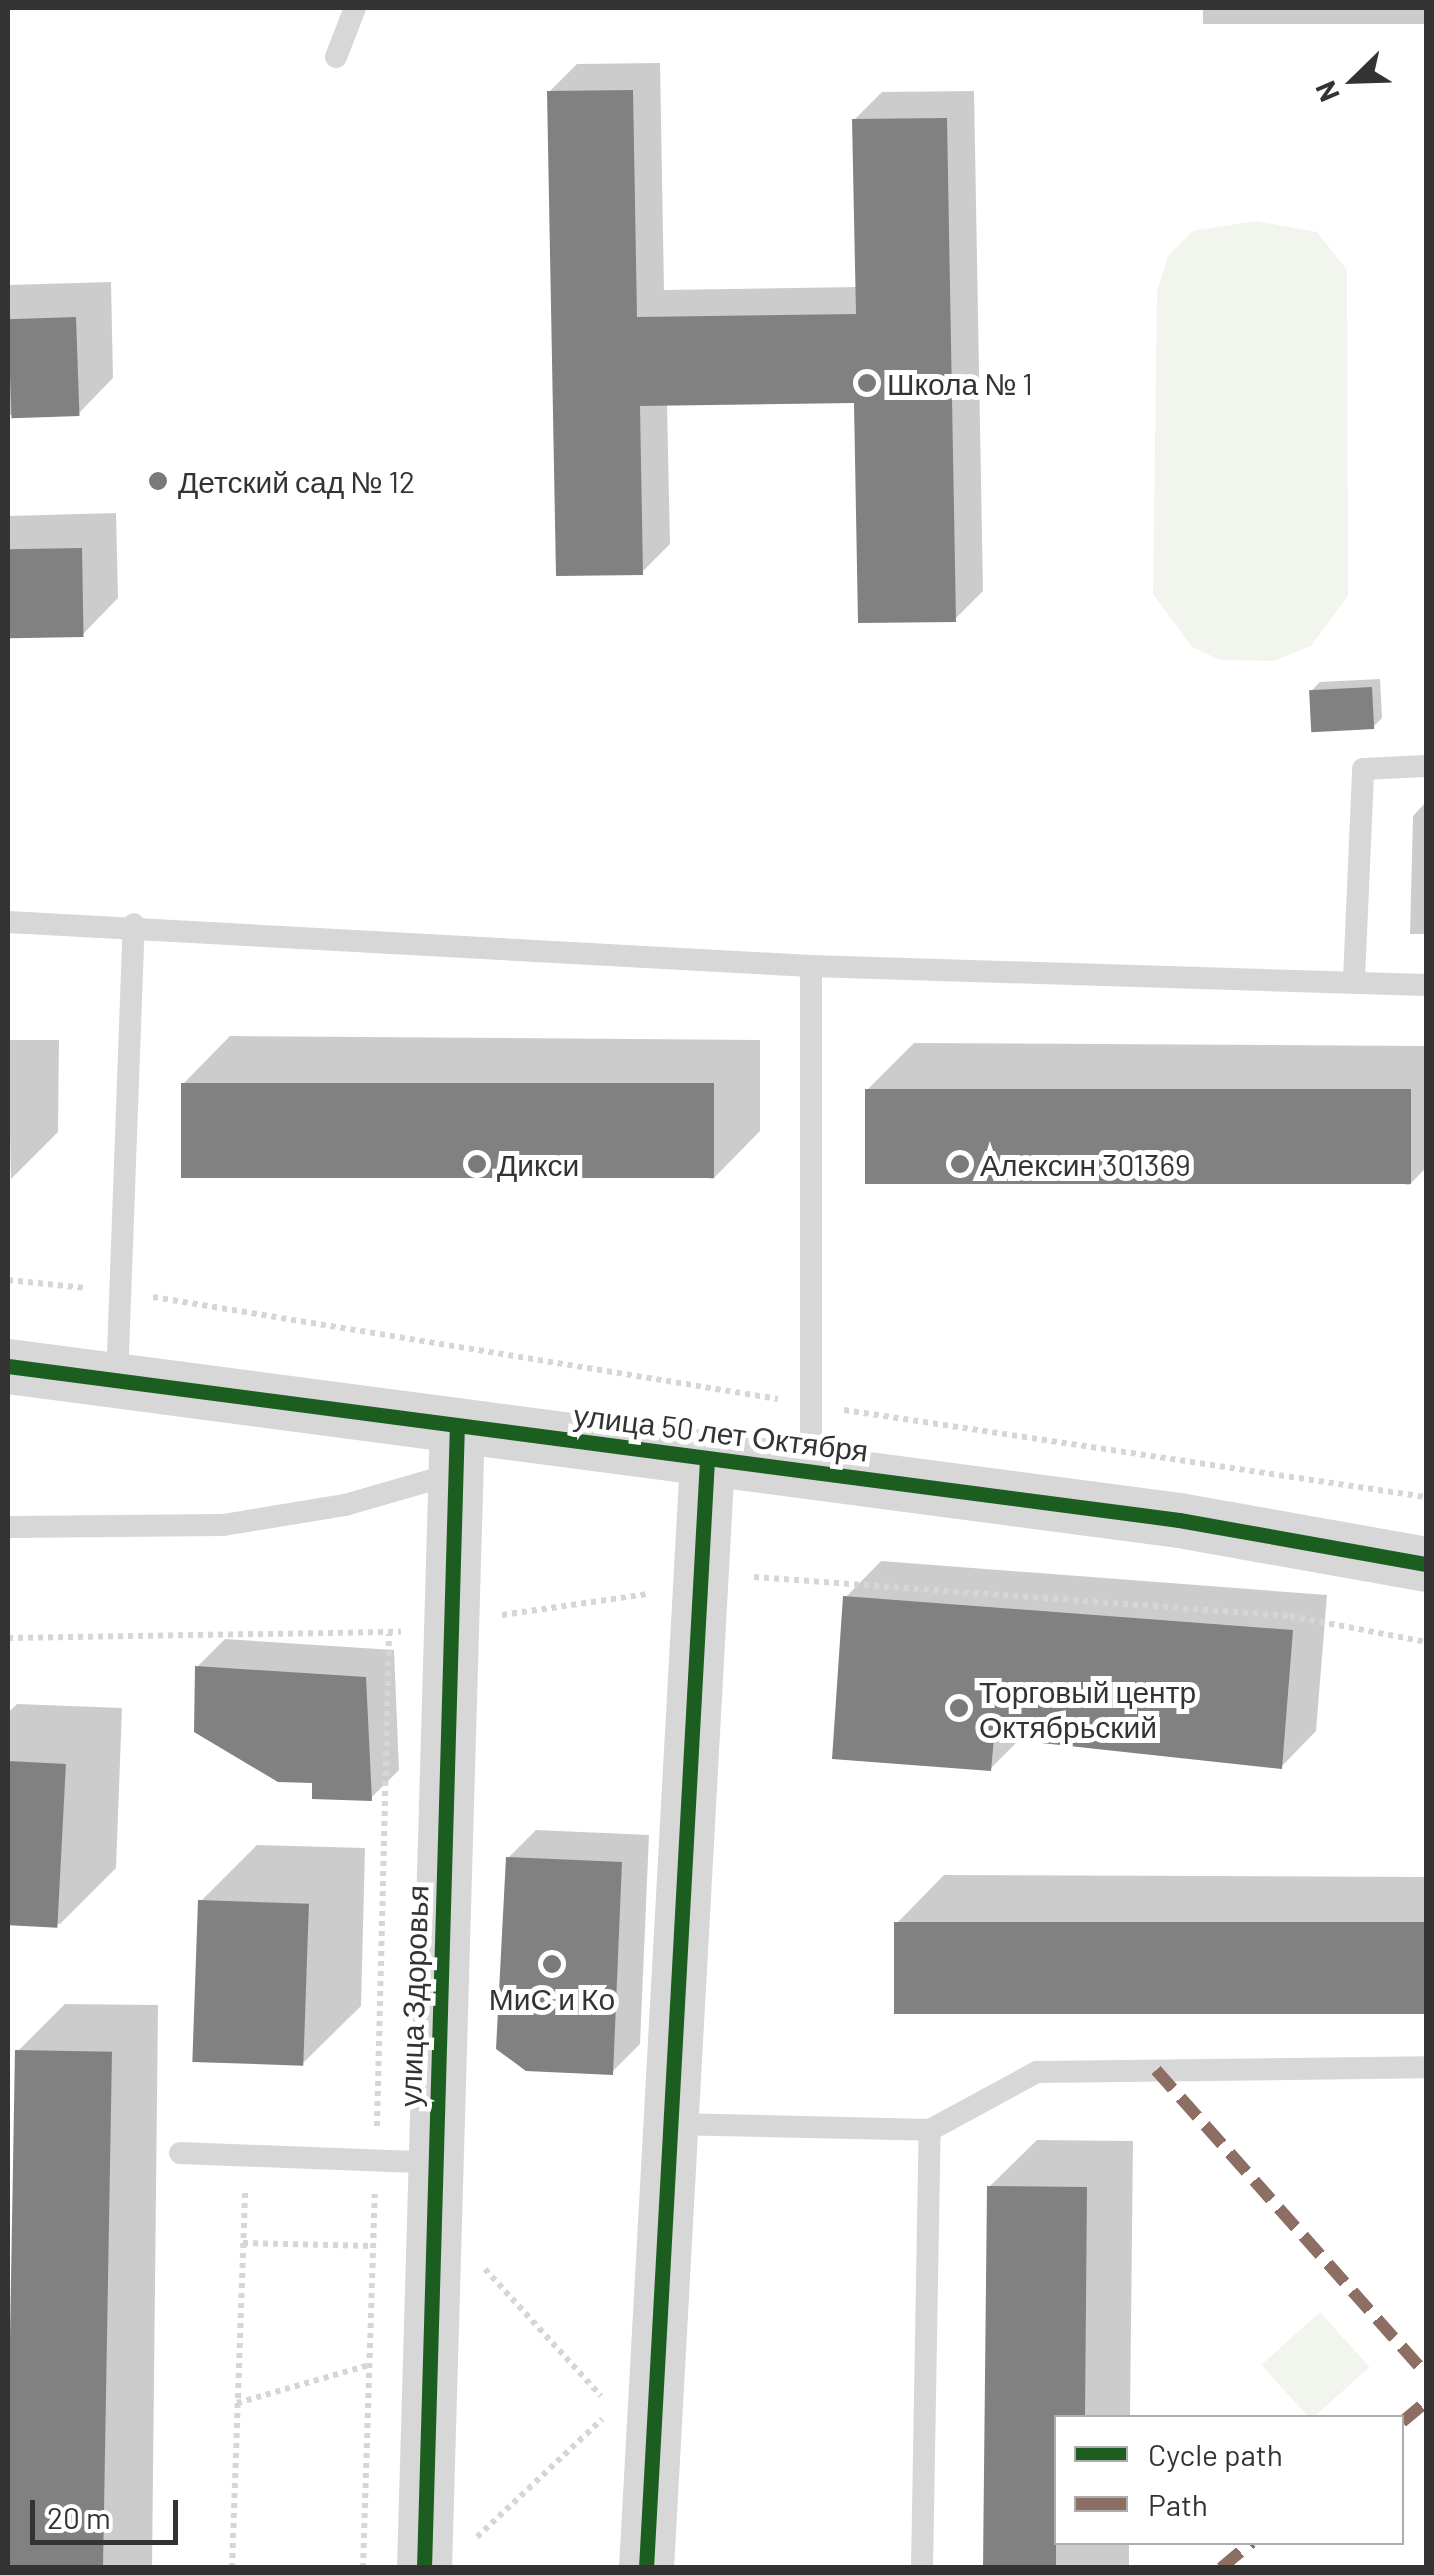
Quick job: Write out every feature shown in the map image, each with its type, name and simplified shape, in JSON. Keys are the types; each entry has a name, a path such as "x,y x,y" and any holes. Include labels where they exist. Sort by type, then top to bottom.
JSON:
{"street":[{"name":"улица 50 лет Октября","path":"8,1366 117,1381 456,1449 707,1459 1426,1564"},
{"name":"улица Здоровья","path":"424,2568 456,1449"},
{"path":"646,2568 707,1459"}],"lane":[{"path":"336,58 355,8"},
{"path":"1354,979 1362,768 1426,766"},
{"path":"8,922 134,924 812,966 1354,979 1426,985"},
{"path":"117,1381 134,924"},
{"path":"811,1472 812,966"},
{"path":"8,1527 223,1525 346,1505 456,1449"},
{"path":"671,2124 930,2130 1037,2072 1426,2067"},
{"path":"922,2568 930,2130"},
{"path":"180,2153 376,2161 435,2188"}],"path":[{"path":"8,1280 121,1292 811,1405 1426,1497"},
{"path":"363,2568 389,1634"},
{"path":"232,2568 246,2156"},
{"path":"435,2188 612,2408 472,2541"},
{"path":"243,2243 373,2246"},
{"path":"237,2404 369,2365"}],"shaded area":[{"path":"1256,221 1317,232 1347,270 1348,596 1311,646 1273,661 1220,660 1192,647 1153,594 1157,292 1168,256 1193,231"},
{"path":"1320,2312 1370,2367 1316,2415 1306,2415 1261,2365"}],"building":[{"path":"633,90 637,317 856,314 852,119 947,118 956,622 858,623 854,403 640,406 643,575 556,576 547,91"},
{"path":"76,317 79,416 11,418 8,319"},
{"path":"82,548 84,637 10,638 8,549"},
{"path":"1372,687 1374,729 1311,732 1309,690"},
{"path":"181,1083 714,1083 714,1178 181,1178"},
{"path":"865,1089 1411,1089 1411,1184 865,1184"},
{"path":"843,1596 1293,1630 1282,1769 994,1738 991,1771 832,1759"},
{"path":"195,1666 366,1677 372,1801 312,1799 312,1783 278,1782 194,1732"},
{"path":"8,1761 66,1764 57,1928 8,1925"},
{"path":"506,1857 622,1862 613,2075 526,2071 496,2049"},
{"path":"198,1900 309,1904 303,2066 192,2062"},
{"path":"894,1922 1426,1922 1426,2014 894,2014"},
{"path":"15,2050 112,2052 103,2568 8,2568"},
{"path":"987,2186 1087,2187 1085,2415 1054,2415 1056,2568 983,2568"}],"marked path":[{"path":"1156,2070 1426,2374"},
{"path":"1404,2420 1426,2402"},
{"path":"1221,2568 1248,2545"}],"cycle path":[{"path":"8,1366 1179,1520 1426,1564"},
{"path":"424,2568 457,1425"},
{"path":"646,2568 707,1459"}],"place":[{"name":"Школа № 1","path":"867,383"},
{"name":"Детский сад № 12","path":"158,481"},
{"name":"Дикси","path":"477,1164"},
{"name":"Алексин 301369","path":"960,1164"},
{"name":"Торговый центр Октябрьский","path":"959,1708"},
{"name":"МиС и Ко","path":"552,1964"}]}
